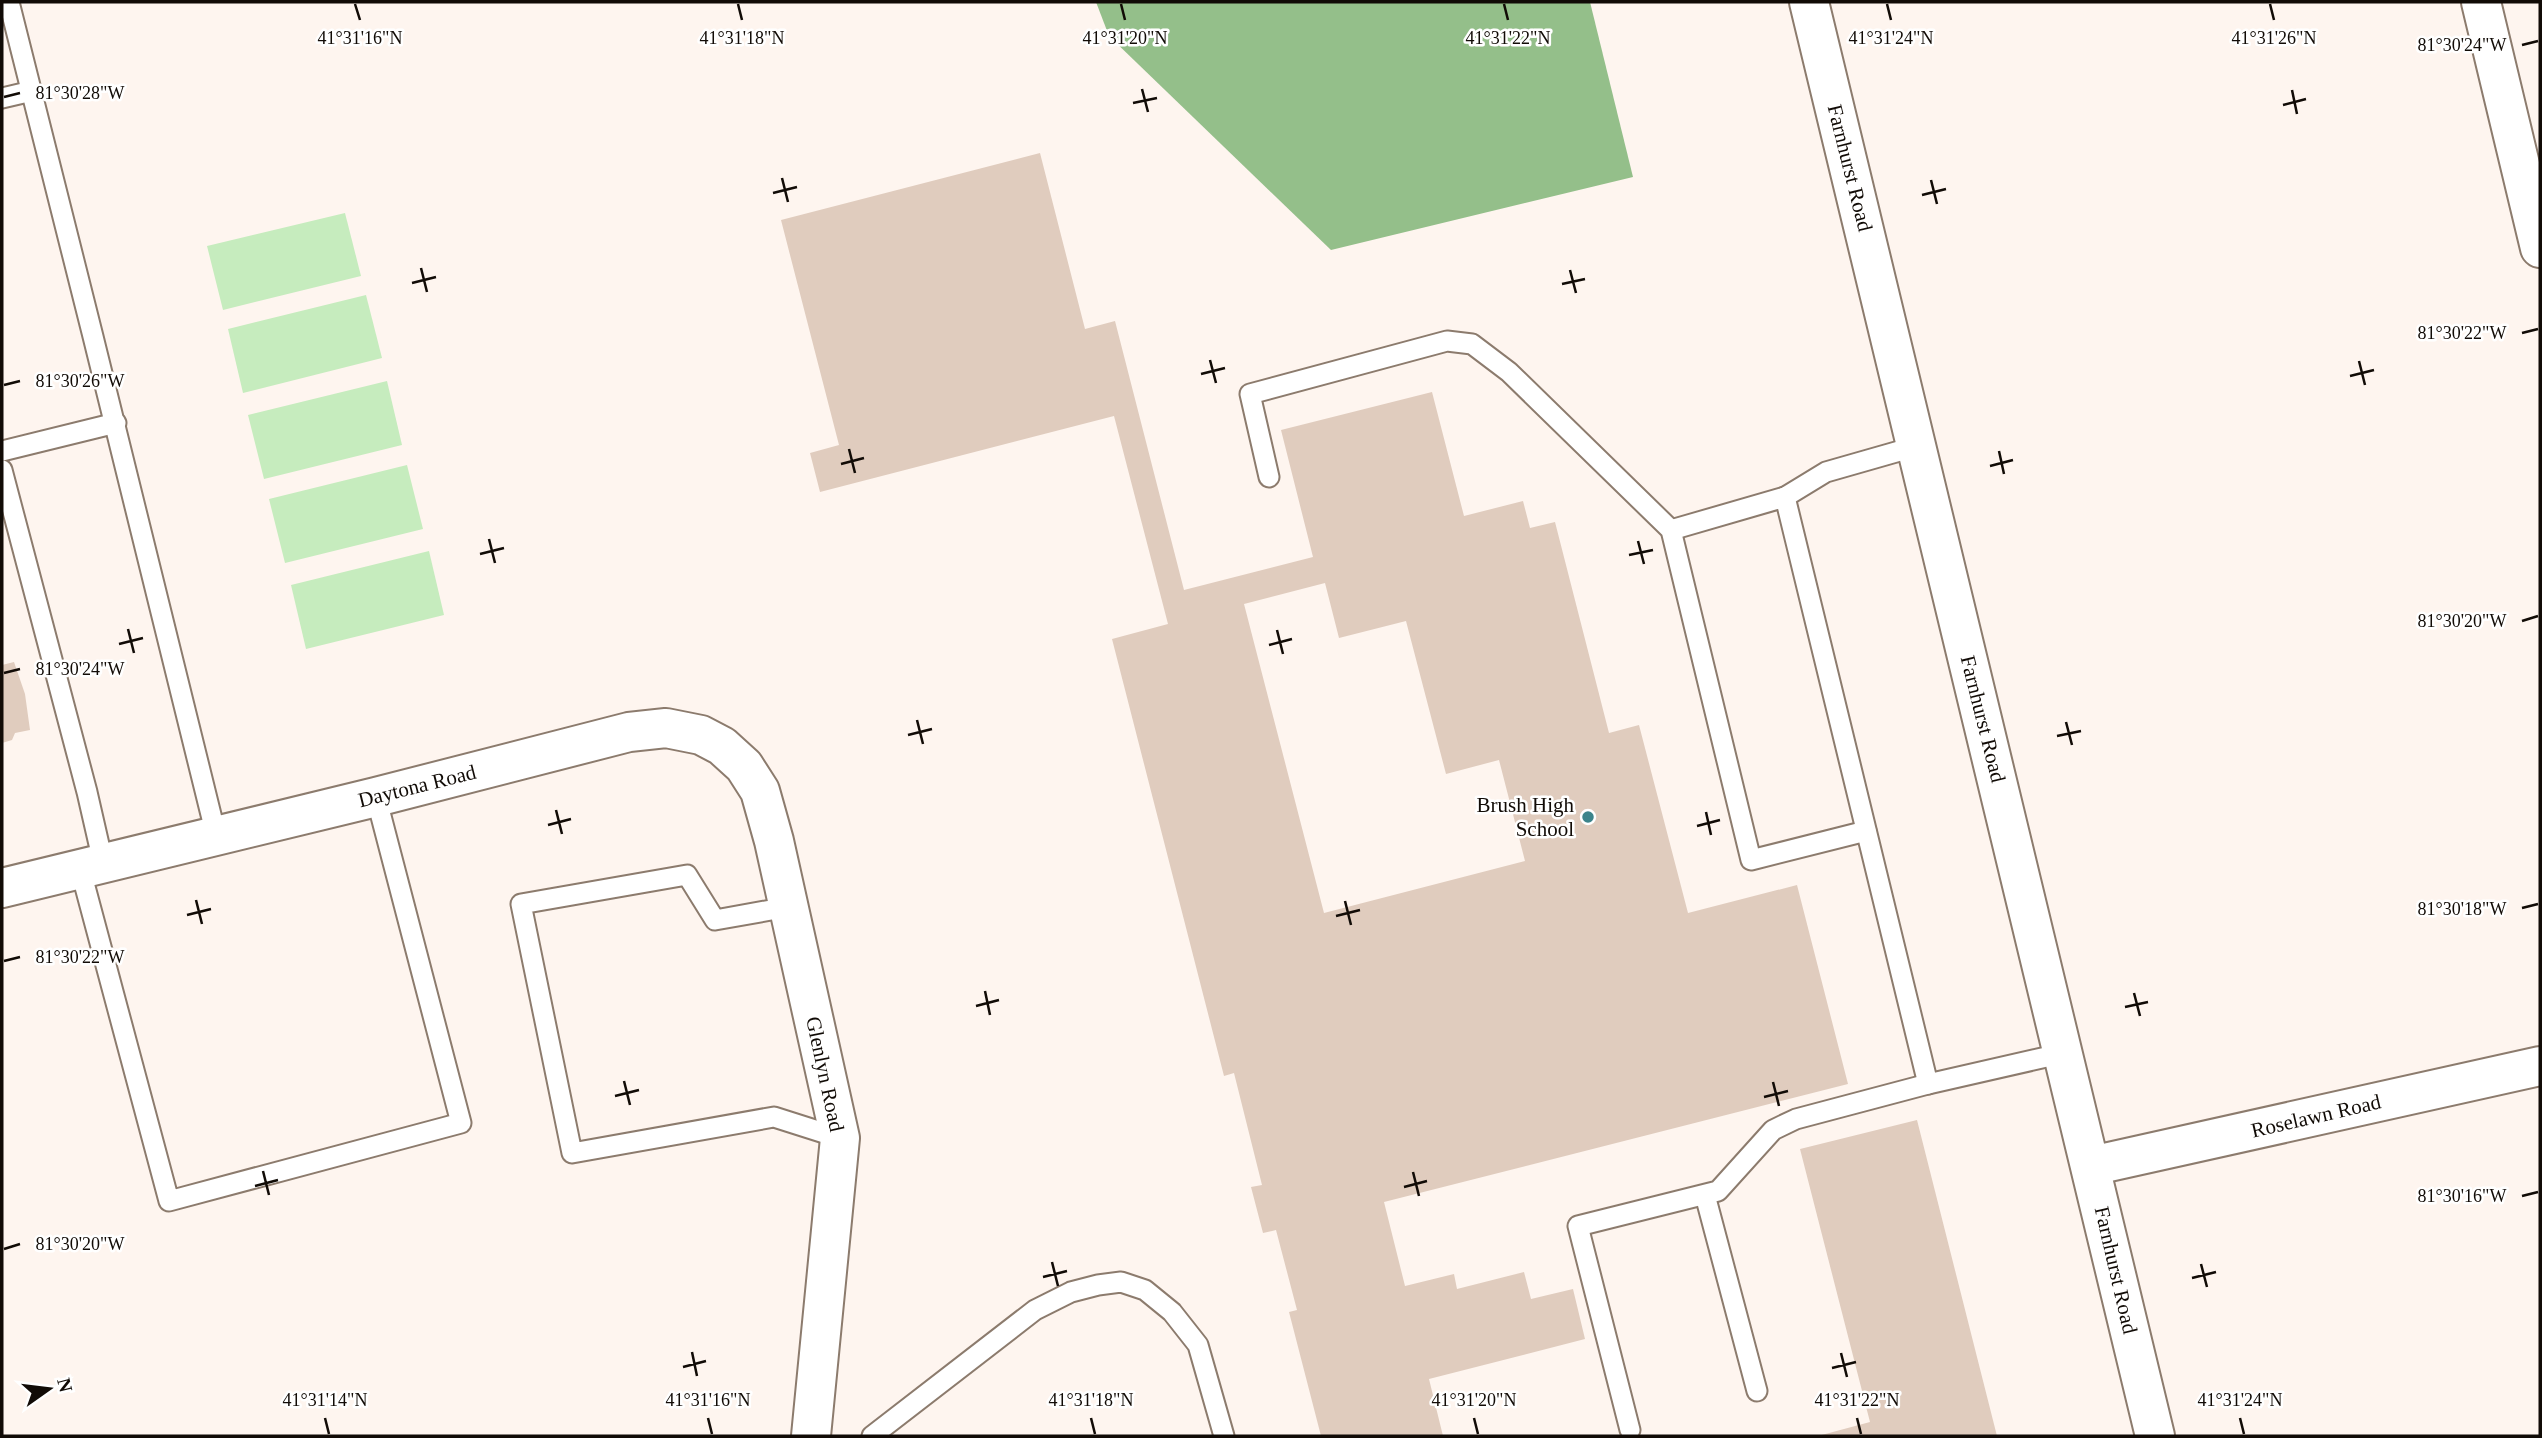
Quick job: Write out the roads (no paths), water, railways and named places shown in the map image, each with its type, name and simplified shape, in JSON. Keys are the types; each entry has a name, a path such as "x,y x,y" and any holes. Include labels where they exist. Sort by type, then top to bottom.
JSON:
{"street":[{"name":"Farnhurst Road","path":"1810,2 2155,1436"},
{"path":"2481,2 2540,248"},
{"name":"Daytona Road","path":"2,888 629,732 666,728 701,735 722,746 744,766 760,791 774,841"},
{"name":"Glenlyn Road","path":"774,841 840,1138 811,1436"},
{"name":"Roselawn Road","path":"2091,1166 2540,1066"}],"lane":[{"path":"9,2 116,423 168,647 216,835"},
{"path":"2,98 32,91"},
{"path":"1269,477 1250,394 1447,341 1472,344 1509,372 1671,530 1751,860 1866,831"},
{"path":"2,451 116,423"},
{"path":"1671,530 1785,497 1826,472 1917,446"},
{"path":"2,470 87,792 91,865 169,1201 461,1123 376,797"},
{"path":"1785,497 1928,1084"},
{"path":"788,907 715,920 687,875 521,904 572,1153 774,1117 840,1138"},
{"path":"1630,1430 1577,1226 1718,1191 1773,1130 1796,1119 1928,1084 2064,1053"},
{"path":"1705,1195 1756,1391"},
{"path":"872,1436 1035,1310 1071,1292 1121,1282 1145,1290 1172,1312 1198,1345 1224,1436"}],"place":[{"name":"Brush High School","path":"1588,817"}]}
